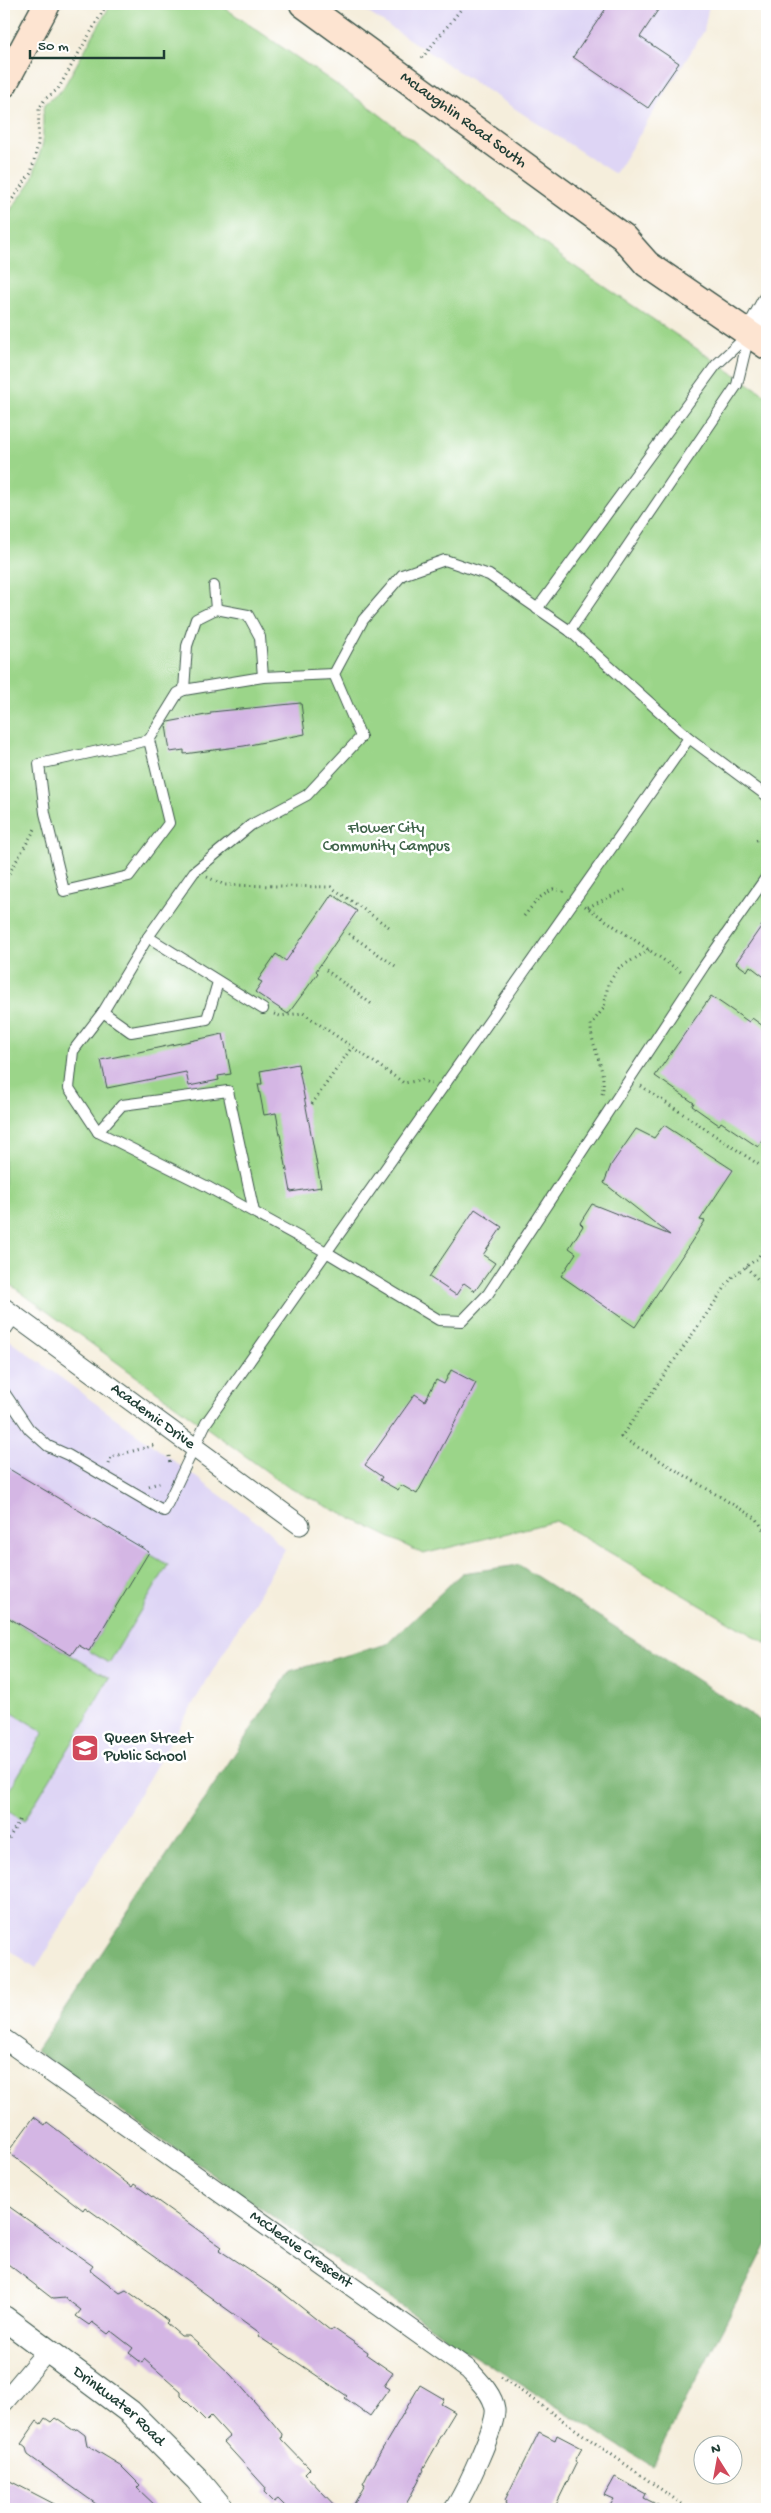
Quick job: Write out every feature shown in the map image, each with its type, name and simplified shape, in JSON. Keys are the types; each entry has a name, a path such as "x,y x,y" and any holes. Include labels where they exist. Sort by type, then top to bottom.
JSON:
{"main road":[{"path":"4,84 47,4"},
{"name":"McLaughlin Road South","path":"303,4 623,237 647,264 762,325"}],"street":[{"name":"Academic Drive","path":"10,1312 300,1525"},
{"name":"McCleave Crescent","path":"4,2039 469,2370 486,2389 495,2409 490,2429 462,2497 454,2509"},
{"name":"Drinkwater Road","path":"4,2318 130,2412 197,2479 222,2509"},
{"path":"4,2402 48,2350"}],"lane":[{"path":"537,608 716,365 762,325"},
{"path":"570,631 737,386 762,325"},
{"path":"334,674 363,620 402,575 445,560 489,575 570,631 689,738 767,796"},
{"path":"214,586 216,609"},
{"path":"184,690 187,646 196,619 216,609 248,615 260,637 263,677"},
{"path":"149,740 39,764 44,813 64,891 129,876 169,823 149,740 178,693 184,690 263,677 334,674"},
{"path":"334,674 361,737 307,795 250,824 194,872 148,937 103,1012 73,1051 69,1088 98,1132 254,1212 328,1253 439,1320 462,1321 488,1294 704,966 767,876"},
{"path":"4,1392 29,1429 48,1446 164,1510 206,1423 328,1253 689,738"},
{"path":"148,937 263,1009"},
{"path":"103,1012 131,1032 207,1019 218,982"},
{"path":"98,1132 122,1105 228,1091 254,1212"},
{"path":"4,1333 10,1312"}],"path":[{"path":"4,211 31,173 38,144 39,117 42,104 52,92 58,89 107,4"},
{"path":"422,58 462,8"},
{"path":"4,882 44,813"},
{"path":"756,840 767,836"},
{"path":"194,872 226,885 331,888 392,929"},
{"path":"524,916 539,898 554,889 565,891 681,972"},
{"path":"587,907 625,890"},
{"path":"348,934 397,967"},
{"path":"602,1095 601,1071 591,1024 604,1008 608,984 619,968 649,950"},
{"path":"326,970 373,1004"},
{"path":"263,1009 280,1016 303,1013 404,1083 422,1080 444,1088"},
{"path":"312,1104 352,1047"},
{"path":"641,1086 767,1170"},
{"path":"767,1242 758,1258 733,1276 621,1437 757,1519 767,1536"},
{"path":"746,1267 767,1289"},
{"path":"114,1468 109,1464 111,1457 155,1445"},
{"path":"169,1456 169,1471"},
{"path":"145,1486 155,1485 164,1479"},
{"path":"4,1847 20,1819"}],"shaded area":[{"path":"355,4 709,4 704,31 615,174"},
{"name":"Queen Street Public School","path":"4,1336 269,1531 275,1541 285,1549 36,1968 4,1946"}],"green space":[{"name":"Flower City Community Campus","path":"111,4 219,4 375,111 568,262 767,396 767,1644 556,1521 423,1554 288,1487 4,1280 4,219 31,182 43,143 45,104 62,90"},
{"path":"148,1553 168,1565 109,1663 89,1651"},
{"path":"519,1565 767,1725 767,2242 652,2466 448,2339 36,2051 290,1671 387,1644 462,1573"},
{"path":"4,1615 109,1678 88,1717 24,1821 4,1809 4,1799 44,1732 4,1708"}],"building":[{"path":"609,4 662,4 640,37 679,63 648,108 573,57"},
{"path":"301,703 305,734 244,746 184,754 184,750 170,752 166,725 168,722 211,714 211,712"},
{"path":"332,894 357,911 316,971 318,973 288,1014 255,992 262,982 258,980 276,954 286,961"},
{"path":"767,918 767,979 750,966 747,971 736,963"},
{"path":"711,996 749,1022 752,1018 767,1029 767,1134 758,1147 721,1122 719,1125 692,1106 694,1103 655,1076"},
{"path":"223,1034 231,1074 218,1076 219,1080 189,1086 186,1072 107,1088 101,1060"},
{"path":"298,1064 321,1187 291,1192 276,1113 264,1115 258,1084 262,1084 260,1071"},
{"path":"664,1125 733,1170 700,1220 705,1221 635,1327 561,1276 576,1253 569,1248 583,1226 580,1223 592,1204 670,1235 604,1183 611,1165 636,1129 654,1138"},
{"path":"475,1209 502,1227 483,1255 495,1263 475,1291 464,1283 456,1295 429,1277"},
{"path":"451,1370 476,1383 417,1494 401,1485 398,1490 380,1480 382,1477 365,1465 415,1394 425,1401 436,1380 444,1384"},
{"path":"4,1466 149,1552 89,1651 78,1645 71,1655 4,1615"},
{"path":"34,2117 45,2125 47,2122 132,2187 134,2184 222,2247 219,2250 281,2291 331,2331 333,2328 368,2352 367,2355 393,2373 384,2386 389,2389 370,2416 345,2398 347,2396 258,2336 260,2333 85,2207 83,2210 8,2152"},
{"path":"4,2203 93,2266 90,2270 120,2293 126,2290 168,2321 166,2323 181,2336 189,2336 206,2351 231,2375 268,2417 282,2434 281,2439 310,2469 305,2474 338,2509 288,2509 278,2499 274,2502 264,2492 266,2488 224,2442 230,2437 211,2416 206,2421 181,2396 181,2391 144,2359 142,2363 129,2353 133,2348 111,2331 108,2334 92,2322 89,2325 76,2316 81,2310 65,2298 53,2299 4,2261"},
{"path":"420,2385 444,2399 441,2404 455,2412 438,2440 409,2499 403,2509 351,2509 365,2485 363,2484 371,2468"},
{"path":"45,2418 51,2422 55,2418 73,2430 77,2429 85,2435 87,2445 120,2465 140,2485 137,2488 159,2509 103,2509 28,2455 26,2448 21,2444 37,2421 41,2424"},
{"path":"539,2432 555,2440 557,2435 582,2448 575,2461 577,2462 554,2509 503,2509 507,2501 505,2500"},
{"path":"615,2477 646,2494 644,2498 666,2509 608,2509 614,2499 605,2495"},
{"path":"8,2480 64,2509 4,2509 4,2488"}],"place":[{"name":"Queen Street Public School","path":"85,1748"}]}
